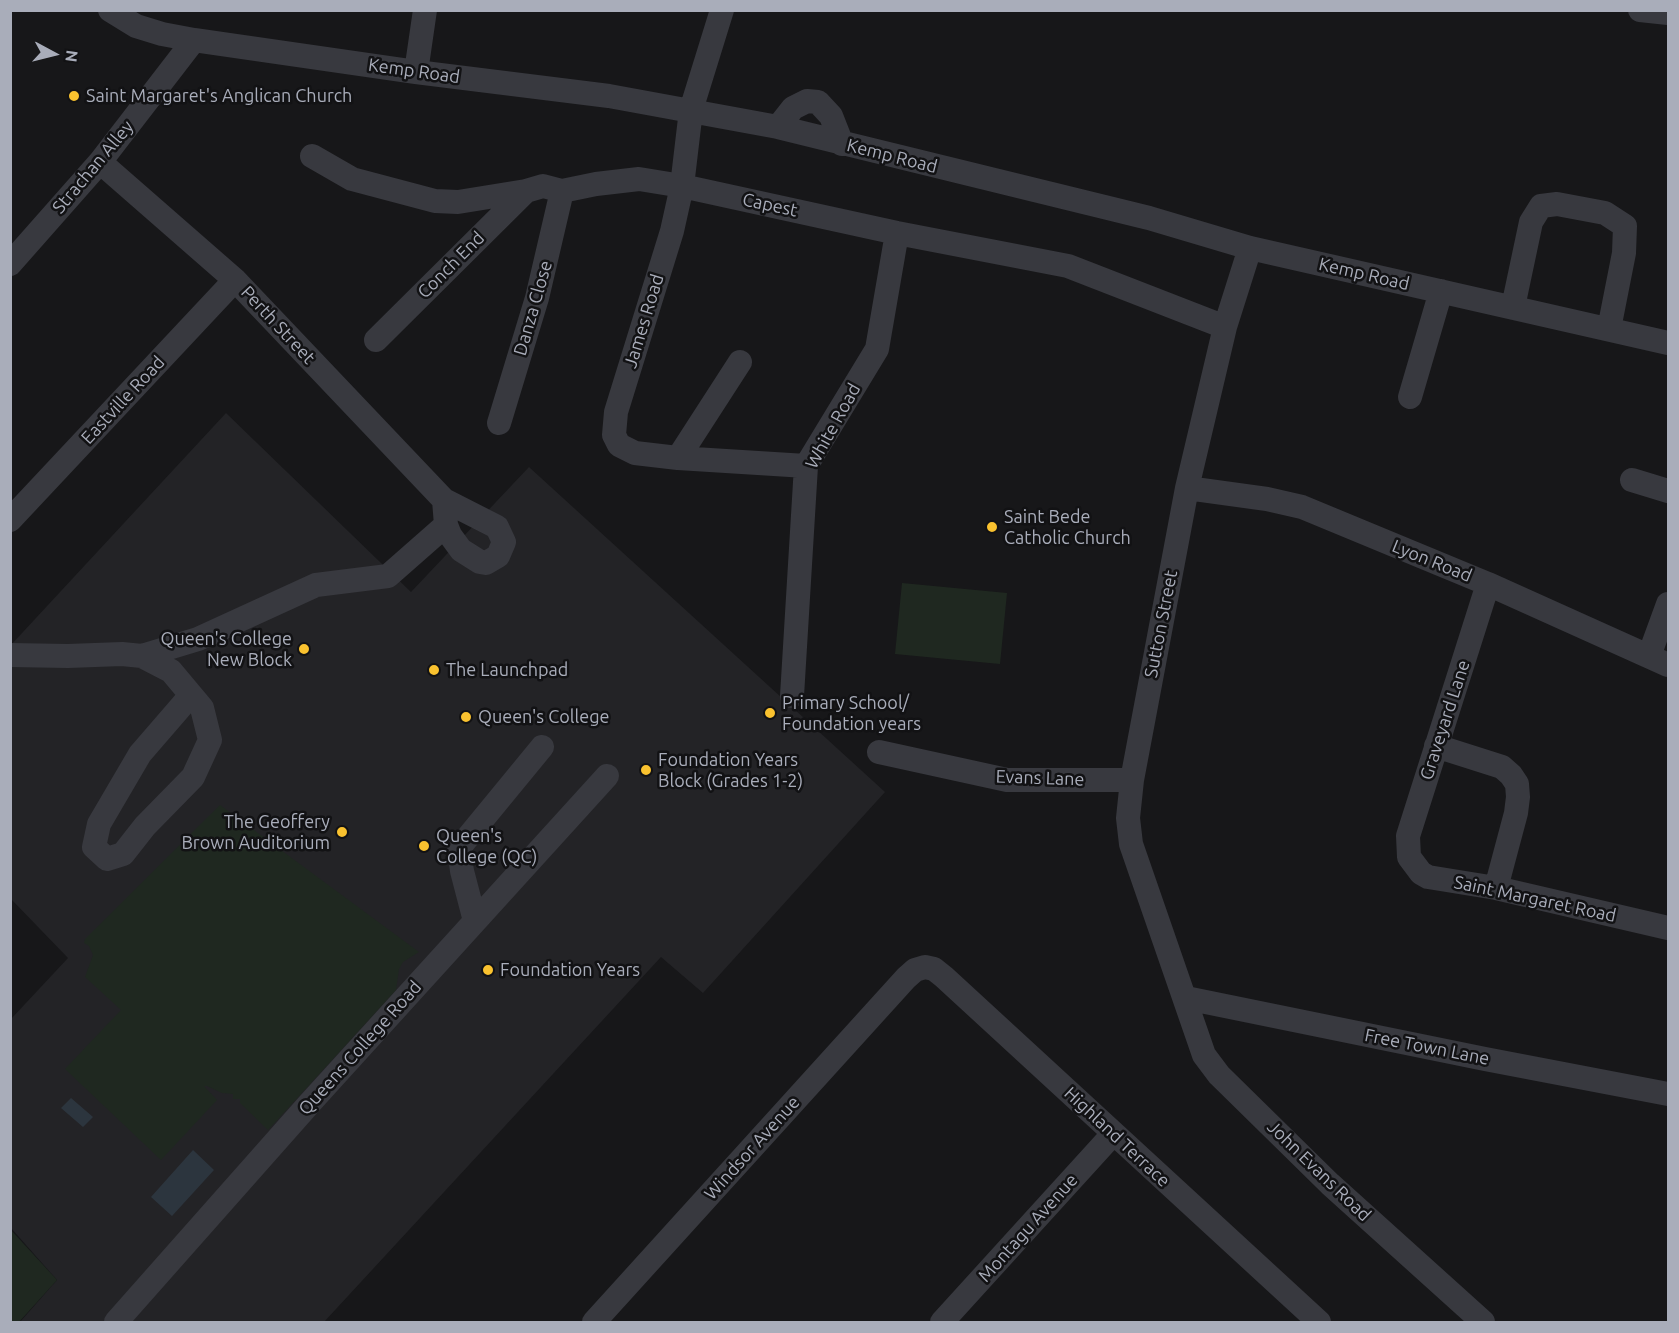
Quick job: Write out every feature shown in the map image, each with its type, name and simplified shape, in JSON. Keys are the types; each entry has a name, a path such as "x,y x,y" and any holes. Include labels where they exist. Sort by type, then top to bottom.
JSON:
{"street":[{"name":"Kemp Road","path":"110,10 136,26 162,34 416,72 609,96 777,127 1149,218 1250,248 1668,343"},
{"path":"416,72 425,10"},
{"name":"James Road","path":"722,10 691,110 682,186 672,231 616,412 613,429 615,441 629,452 678,458 806,466"},
{"path":"1640,10 1668,13"},
{"name":"Strachan Alley","path":"10,264 100,162 194,39"},
{"path":"777,127 793,108 807,101 818,102 831,116 842,144"},
{"name":"Capest","path":"312,156 351,179 435,201 458,202 543,186 562,191 639,179 682,186 897,233 1068,266 1226,327"},
{"name":"Perth Street","path":"100,162 235,280 444,500 496,527 504,542 502,549 498,556 486,563 474,560 454,542 446,525"},
{"name":"Conch End","path":"376,340 526,191"},
{"name":"Danza Close","path":"498,423 537,298 562,191"},
{"path":"1513,307 1531,222 1541,206 1557,204 1605,213 1625,226 1624,253 1609,329"},
{"name":"White Road","path":"792,696 806,466 877,349 897,233"},
{"name":"Sutton Street","path":"1186,998 1131,844 1128,818 1132,780 1187,488 1226,327 1250,248"},
{"name":"Eastville Road","path":"10,520 235,280"},
{"path":"1410,397 1441,291"},
{"path":"678,458 740,362"},
{"path":"1632,480 1668,491"},
{"name":"Lyon Road","path":"1187,488 1267,499 1302,507 1488,584 1659,660"},
{"path":"142,656 198,639 316,585 388,576 446,525 444,500"},
{"name":"Graveyard Lane","path":"1410,857 1408,836 1488,584"},
{"path":"1659,660 1668,604"},
{"path":"10,655 122,654 142,656 171,671 202,708 210,740 193,777 145,826 123,854 107,859 94,847 99,824 140,754 191,695"},
{"path":"1436,746 1502,767 1517,784 1516,813 1496,888"},
{"path":"475,921 459,848 542,747"},
{"name":"Evans Lane","path":"879,752 1007,780 1132,780"},
{"name":"Queens College Road","path":"116,1323 607,776"},
{"name":"Saint Margaret Road","path":"1410,857 1421,873 1428,877 1496,888 1668,928"},
{"name":"Highland Terrace","path":"910,974 925,967 939,972 1319,1323"},
{"name":"Windsor Avenue","path":"607,1318 910,974"},
{"name":"Free Town Lane","path":"1186,998 1668,1094"},
{"name":"John Evans Road","path":"1186,998 1204,1055 1219,1075 1330,1184 1484,1323"},
{"name":"Montagu Avenue","path":"943,1322 1113,1134"}],"shaded area":[{"name":"Queen's College (QC)","path":"226,413 411,592 529,467 885,792 703,993 661,957 324,1322 20,1322 57,1280 11,1228 11,1019 68,958 11,899 10,646"},
{"path":"902,583 1007,593 1000,664 895,654"},
{"path":"220,805 419,952 403,962 399,969 396,990 268,1130 240,1103 240,1099 233,1099 233,1094 222,1093 204,1086 217,1100 161,1160 65,1069 121,1010 85,977 93,955 89,946 84,943 85,939"},
{"path":"71,1098 93,1117 83,1127 61,1108"},
{"path":"193,1150 214,1170 172,1216 151,1197"},
{"path":"10,1229 57,1280 19,1322 11,1322"}],"place":[{"name":"Saint Margaret's Anglican Church","path":"74,96"},
{"name":"Saint Bede Catholic Church","path":"992,527"},
{"name":"Queen's College New Block","path":"304,649"},
{"name":"The Launchpad","path":"434,670"},
{"name":"Primary School/ Foundation years","path":"770,713"},
{"name":"Queen's College","path":"466,717"},
{"name":"Foundation Years Block (Grades 1-2)","path":"646,770"},
{"name":"The Geoffery Brown Auditorium","path":"342,832"},
{"name":"Queen's College (QC)","path":"424,846"},
{"name":"Foundation Years","path":"488,970"}]}
